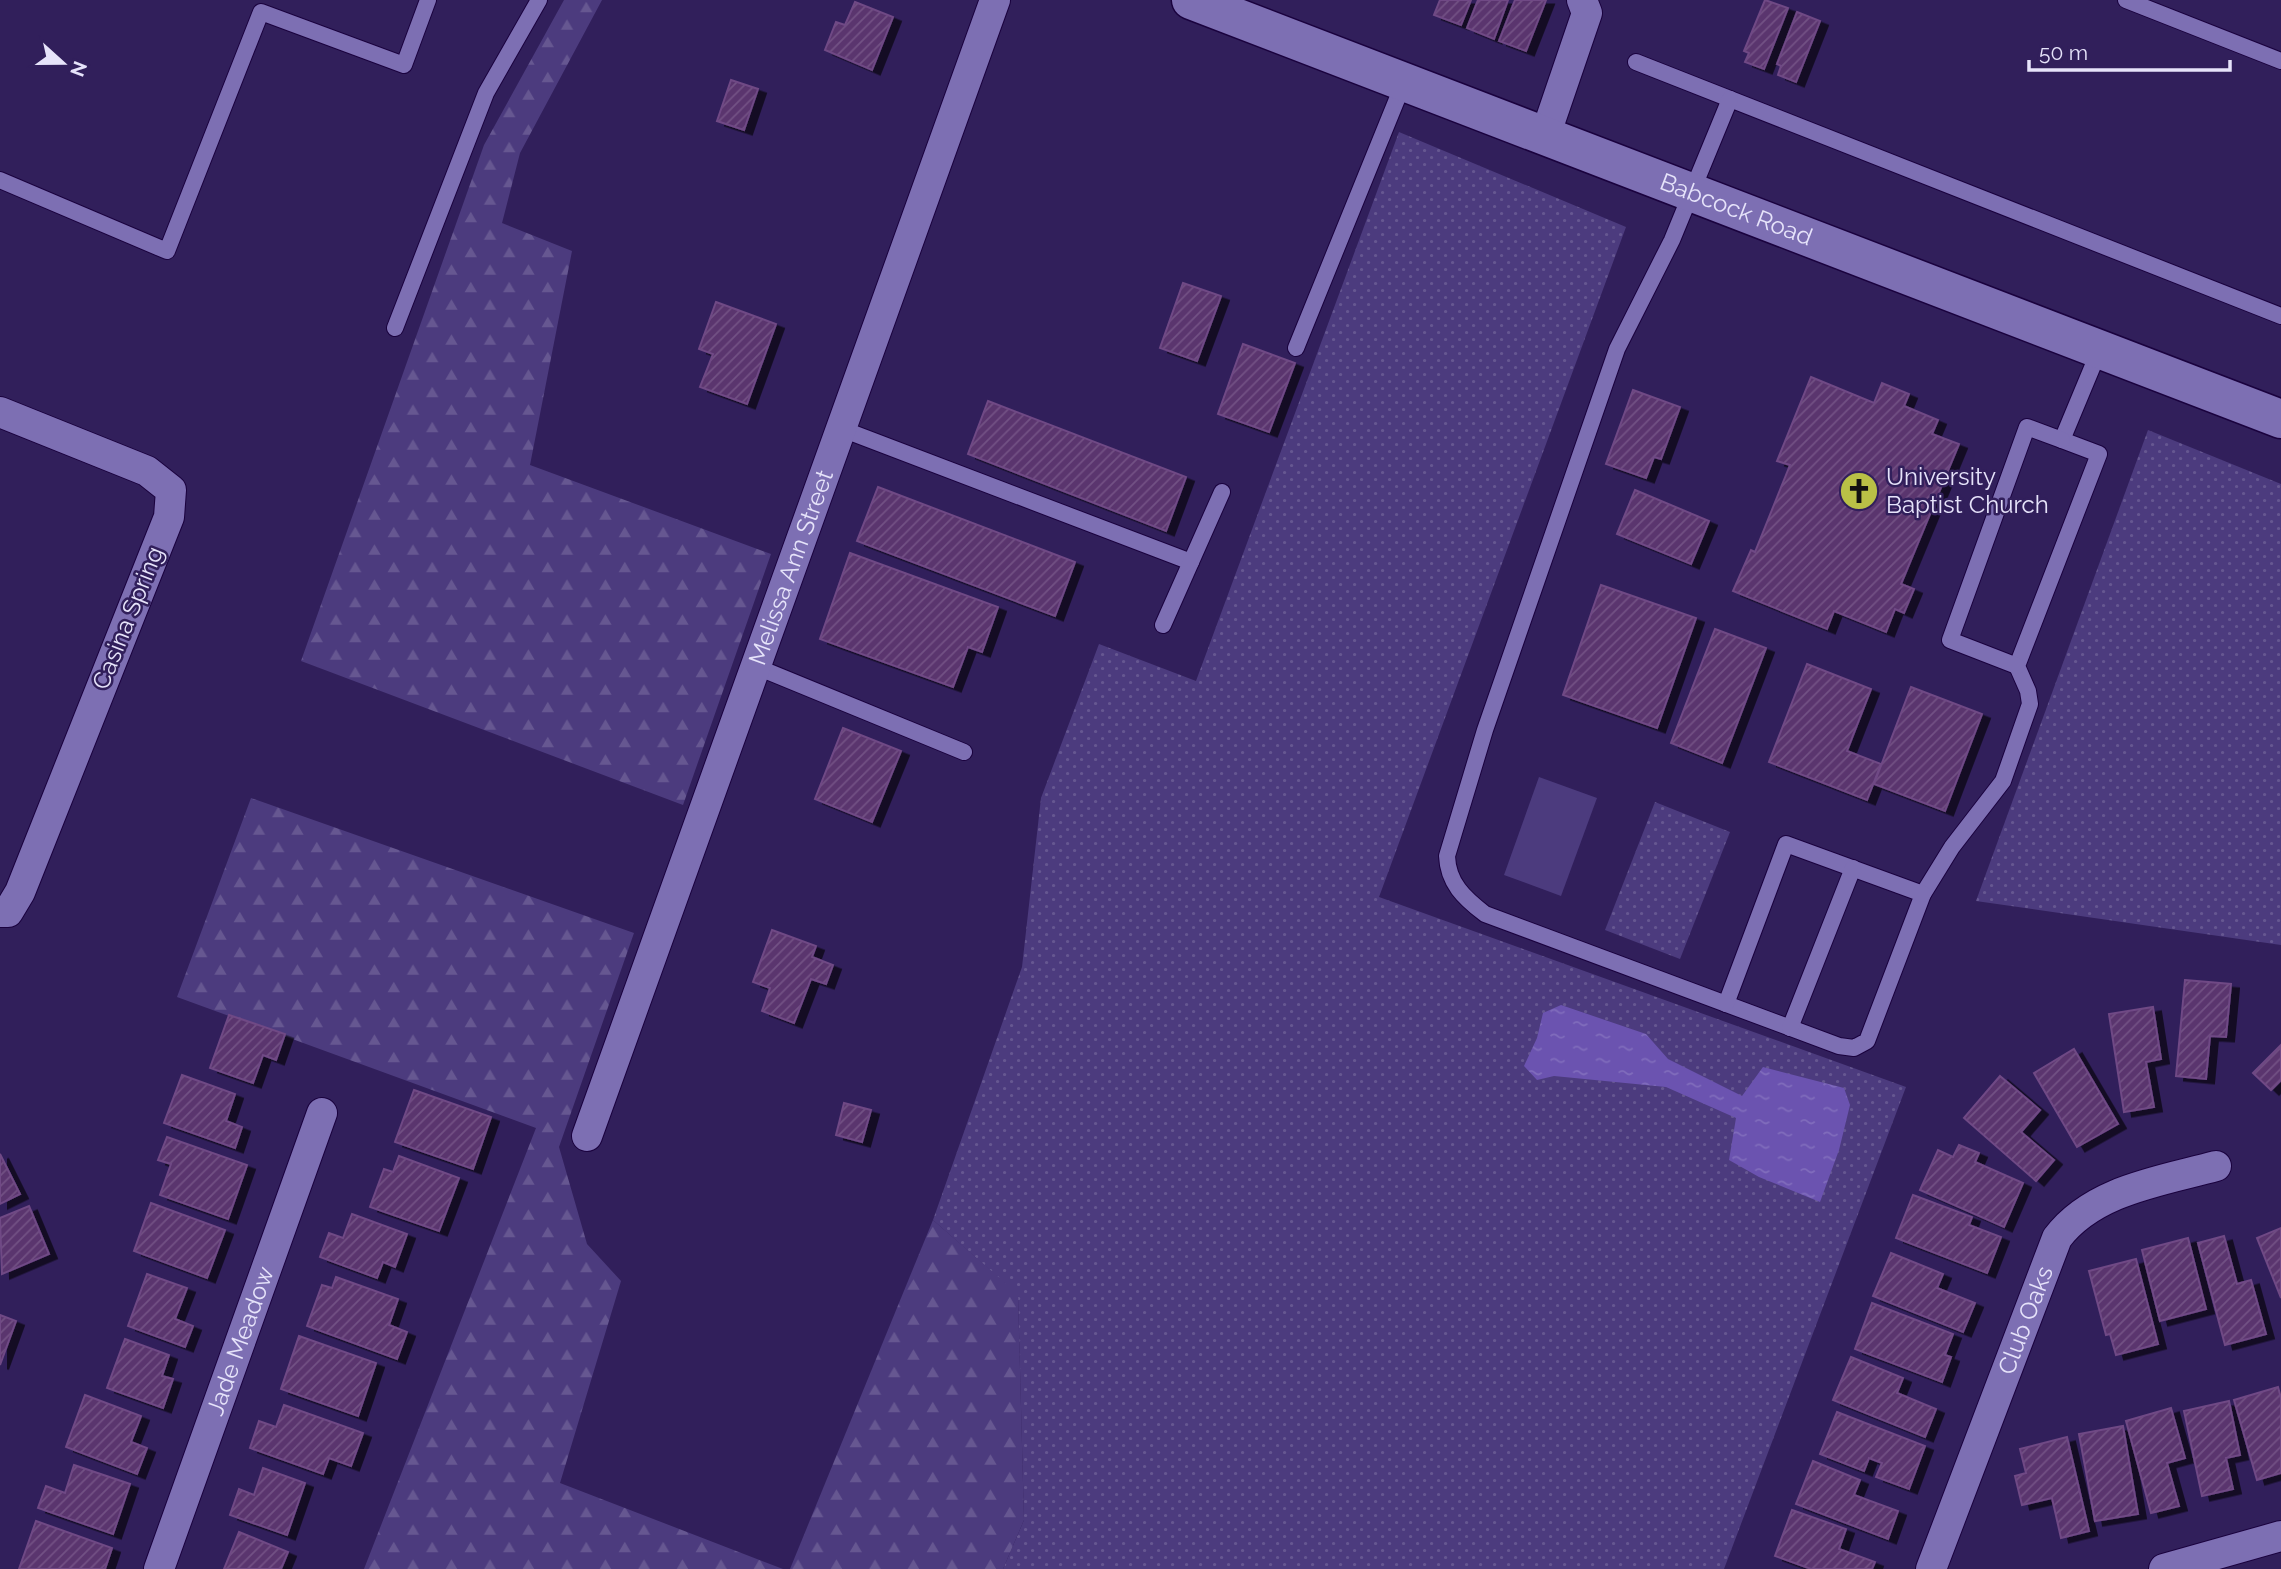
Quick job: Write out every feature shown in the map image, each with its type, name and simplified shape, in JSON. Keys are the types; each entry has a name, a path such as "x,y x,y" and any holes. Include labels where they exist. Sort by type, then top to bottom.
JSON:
{"main road":[{"name":"Babcock Road","path":"1191,0 1239,9 1404,82 2281,419"}],"street":[{"name":"Melissa Ann Street","path":"587,1136 996,0"},
{"path":"1545,136 1587,13 1582,0"},
{"name":"Casina Spring","path":"0,412 146,471 171,490 169,517 20,892 8,912 0,912"},
{"name":"Jade Meadow","path":"159,1569 322,1113"},
{"name":"Club Oaks","path":"1931,1569 2057,1238 2069,1223 2084,1211 2116,1194 2216,1166"},
{"path":"2164,1569 2281,1536"}],"lane":[{"path":"0,180 167,251 261,12 404,65 428,0"},
{"path":"395,328 486,93 539,0"},
{"path":"2126,0 2281,61"},
{"path":"1636,62 2281,316"},
{"path":"1296,348 1404,82"},
{"path":"1730,99 1672,240 1617,349 1485,730 1447,856 1447,873 1457,888 1485,914 1839,1046 1854,1048 1867,1041 1923,894 1952,847 2003,781 2030,704 2018,666 2099,454 2027,427 1950,640 2018,666"},
{"path":"2062,440 2099,351"},
{"path":"842,429 1191,562"},
{"path":"1163,625 1222,492"},
{"path":"757,667 964,752"},
{"path":"1726,1004 1786,844 1923,894"},
{"path":"1790,1028 1853,868"}],"green space":[{"path":"564,0 602,0 520,153 502,223 572,251 530,465 771,554 683,805 301,661 484,145"},
{"path":"1399,132 1626,227 1379,897 1906,1087 1724,1569 1003,1569 1024,1520 1018,1295 933,1220 1022,967 1041,798 1099,644 1196,681"},
{"path":"2148,430 2281,484 2281,945 1976,901"},
{"path":"1539,777 1597,798 1561,896 1504,875"},
{"path":"251,798 634,933 559,1147 587,1244 621,1281 560,1483 783,1569 364,1569 536,1128 177,997"},
{"path":"1655,802 1730,832 1680,959 1605,930"},
{"path":"933,1220 1018,1294 1024,1520 1003,1569 790,1569"}],"water":[{"path":"1561,1005 1646,1034 1668,1059 1742,1096 1763,1067 1844,1088 1850,1105 1839,1150 1820,1202 1759,1177 1729,1160 1736,1118 1666,1087 1554,1076 1537,1080 1524,1066 1537,1038 1543,1013"}],"building":[{"path":"1440,0 1471,0 1461,25 1434,15"},
{"path":"1478,0 1508,0 1494,39 1467,28"},
{"path":"1515,0 1546,0 1526,51 1499,41"},
{"path":"1765,0 1788,8 1764,69 1745,62 1749,53 1744,51"},
{"path":"855,2 893,17 872,70 825,50 836,22 845,25"},
{"path":"1797,12 1820,21 1796,82 1778,75 1781,66 1777,64"},
{"path":"731,80 758,89 744,130 717,121"},
{"path":"1183,283 1221,296 1197,361 1160,348"},
{"path":"716,302 776,324 747,404 700,387 713,354 699,349"},
{"path":"1243,344 1295,363 1269,432 1218,414"},
{"name":"University Baptist Church","path":"1811,377 1874,403 1882,383 1909,394 1904,406 1938,420 1932,434 1959,444 1901,584 1914,589 1904,613 1895,609 1886,632 1834,611 1827,629 1733,591 1751,550 1755,552 1790,465 1777,461"},
{"path":"1633,390 1680,407 1661,459 1654,457 1646,478 1606,464"},
{"path":"988,401 1186,477 1166,531 968,454"},
{"path":"878,487 1075,562 1055,616 857,541"},
{"path":"1635,490 1709,521 1691,564 1617,534"},
{"path":"850,553 998,607 982,652 968,647 953,687 820,639"},
{"path":"1601,585 1696,618 1657,728 1563,695"},
{"path":"1715,629 1766,648 1722,763 1671,743"},
{"path":"1807,664 1871,689 1847,751 1881,764 1867,800 1769,762"},
{"path":"1911,687 1982,714 1945,811 1874,784"},
{"path":"843,728 901,751 872,822 815,799"},
{"path":"772,930 816,946 812,957 833,965 826,984 811,979 794,1023 762,1011 770,988 753,982"},
{"path":"2185,980 2231,984 2226,1037 2210,1036 2206,1079 2176,1076"},
{"path":"2153,1007 2161,1059 2146,1062 2154,1107 2124,1112 2109,1014"},
{"path":"229,1015 285,1034 276,1060 263,1055 253,1083 210,1068"},
{"path":"2281,1045 2281,1080 2271,1090 2253,1073"},
{"path":"2074,1049 2118,1124 2077,1147 2034,1073"},
{"path":"182,1075 235,1094 226,1121 242,1127 235,1148 164,1123"},
{"path":"2000,1076 2040,1110 2021,1132 2054,1160 2036,1181 1964,1118"},
{"path":"414,1090 491,1117 473,1169 395,1142"},
{"path":"844,1103 871,1110 862,1142 836,1135"},
{"path":"167,1137 247,1165 228,1219 160,1195 171,1164 158,1160"},
{"path":"1959,1145 1979,1153 1975,1162 2023,1183 2004,1227 1920,1190 1938,1150 1953,1157"},
{"path":"0,1154 20,1194 0,1204"},
{"path":"399,1156 459,1178 439,1231 370,1207 384,1169 393,1172"},
{"path":"1913,1195 1972,1217 1969,1225 2001,1237 1987,1273 1896,1238"},
{"path":"151,1203 225,1230 207,1278 134,1251"},
{"path":"29,1206 49,1254 2,1274 0,1218"},
{"path":"352,1214 407,1234 395,1267 383,1262 377,1278 320,1257 329,1233 343,1238"},
{"path":"2281,1228 2281,1298 2257,1238"},
{"path":"2224,1236 2237,1284 2251,1280 2266,1334 2225,1345 2198,1243"},
{"path":"2188,1238 2206,1309 2160,1321 2142,1250"},
{"path":"1891,1253 1943,1274 1937,1288 1975,1303 1963,1332 1873,1296"},
{"path":"2136,1259 2158,1344 2116,1355 2110,1334 2106,1335 2089,1271"},
{"path":"147,1274 187,1288 175,1319 193,1326 185,1347 128,1326"},
{"path":"336,1277 398,1299 389,1325 407,1332 397,1359 307,1326 322,1285 332,1288"},
{"path":"1872,1303 1953,1334 1945,1355 1951,1357 1942,1382 1855,1349"},
{"path":"0,1315 16,1321 0,1365"},
{"path":"299,1336 376,1363 358,1416 281,1389"},
{"path":"125,1339 169,1355 162,1376 173,1379 163,1408 107,1388"},
{"path":"1851,1357 1903,1378 1897,1393 1936,1409 1925,1437 1833,1400"},
{"path":"2278,1387 2281,1398 2281,1473 2257,1480 2234,1400"},
{"path":"85,1395 141,1416 131,1442 147,1448 137,1474 66,1447"},
{"path":"2229,1401 2240,1455 2226,1458 2233,1489 2202,1496 2184,1411"},
{"path":"284,1405 363,1433 351,1466 329,1458 323,1474 250,1448 259,1421 276,1427"},
{"path":"2171,1408 2185,1458 2167,1463 2179,1506 2151,1513 2126,1421"},
{"path":"1837,1412 1925,1446 1909,1489 1876,1477 1882,1463 1869,1458 1864,1471 1820,1454"},
{"path":"2123,1426 2138,1514 2095,1521 2079,1434"},
{"path":"2067,1437 2089,1531 2061,1538 2052,1498 2022,1505 2015,1476 2026,1473 2020,1449"},
{"path":"1813,1461 1860,1480 1854,1495 1898,1511 1888,1539 1796,1504"},
{"path":"74,1465 130,1484 113,1534 38,1508 46,1486 65,1493"},
{"path":"263,1468 305,1483 287,1535 230,1515 239,1489 254,1495"},
{"path":"1792,1510 1846,1529 1839,1549 1875,1562 1872,1569 1811,1569 1775,1556"},
{"path":"36,1521 112,1548 105,1569 19,1569"},
{"path":"239,1532 288,1552 281,1569 224,1569"}],"place":[{"name":"University Baptist Church","path":"1859,491"}]}
